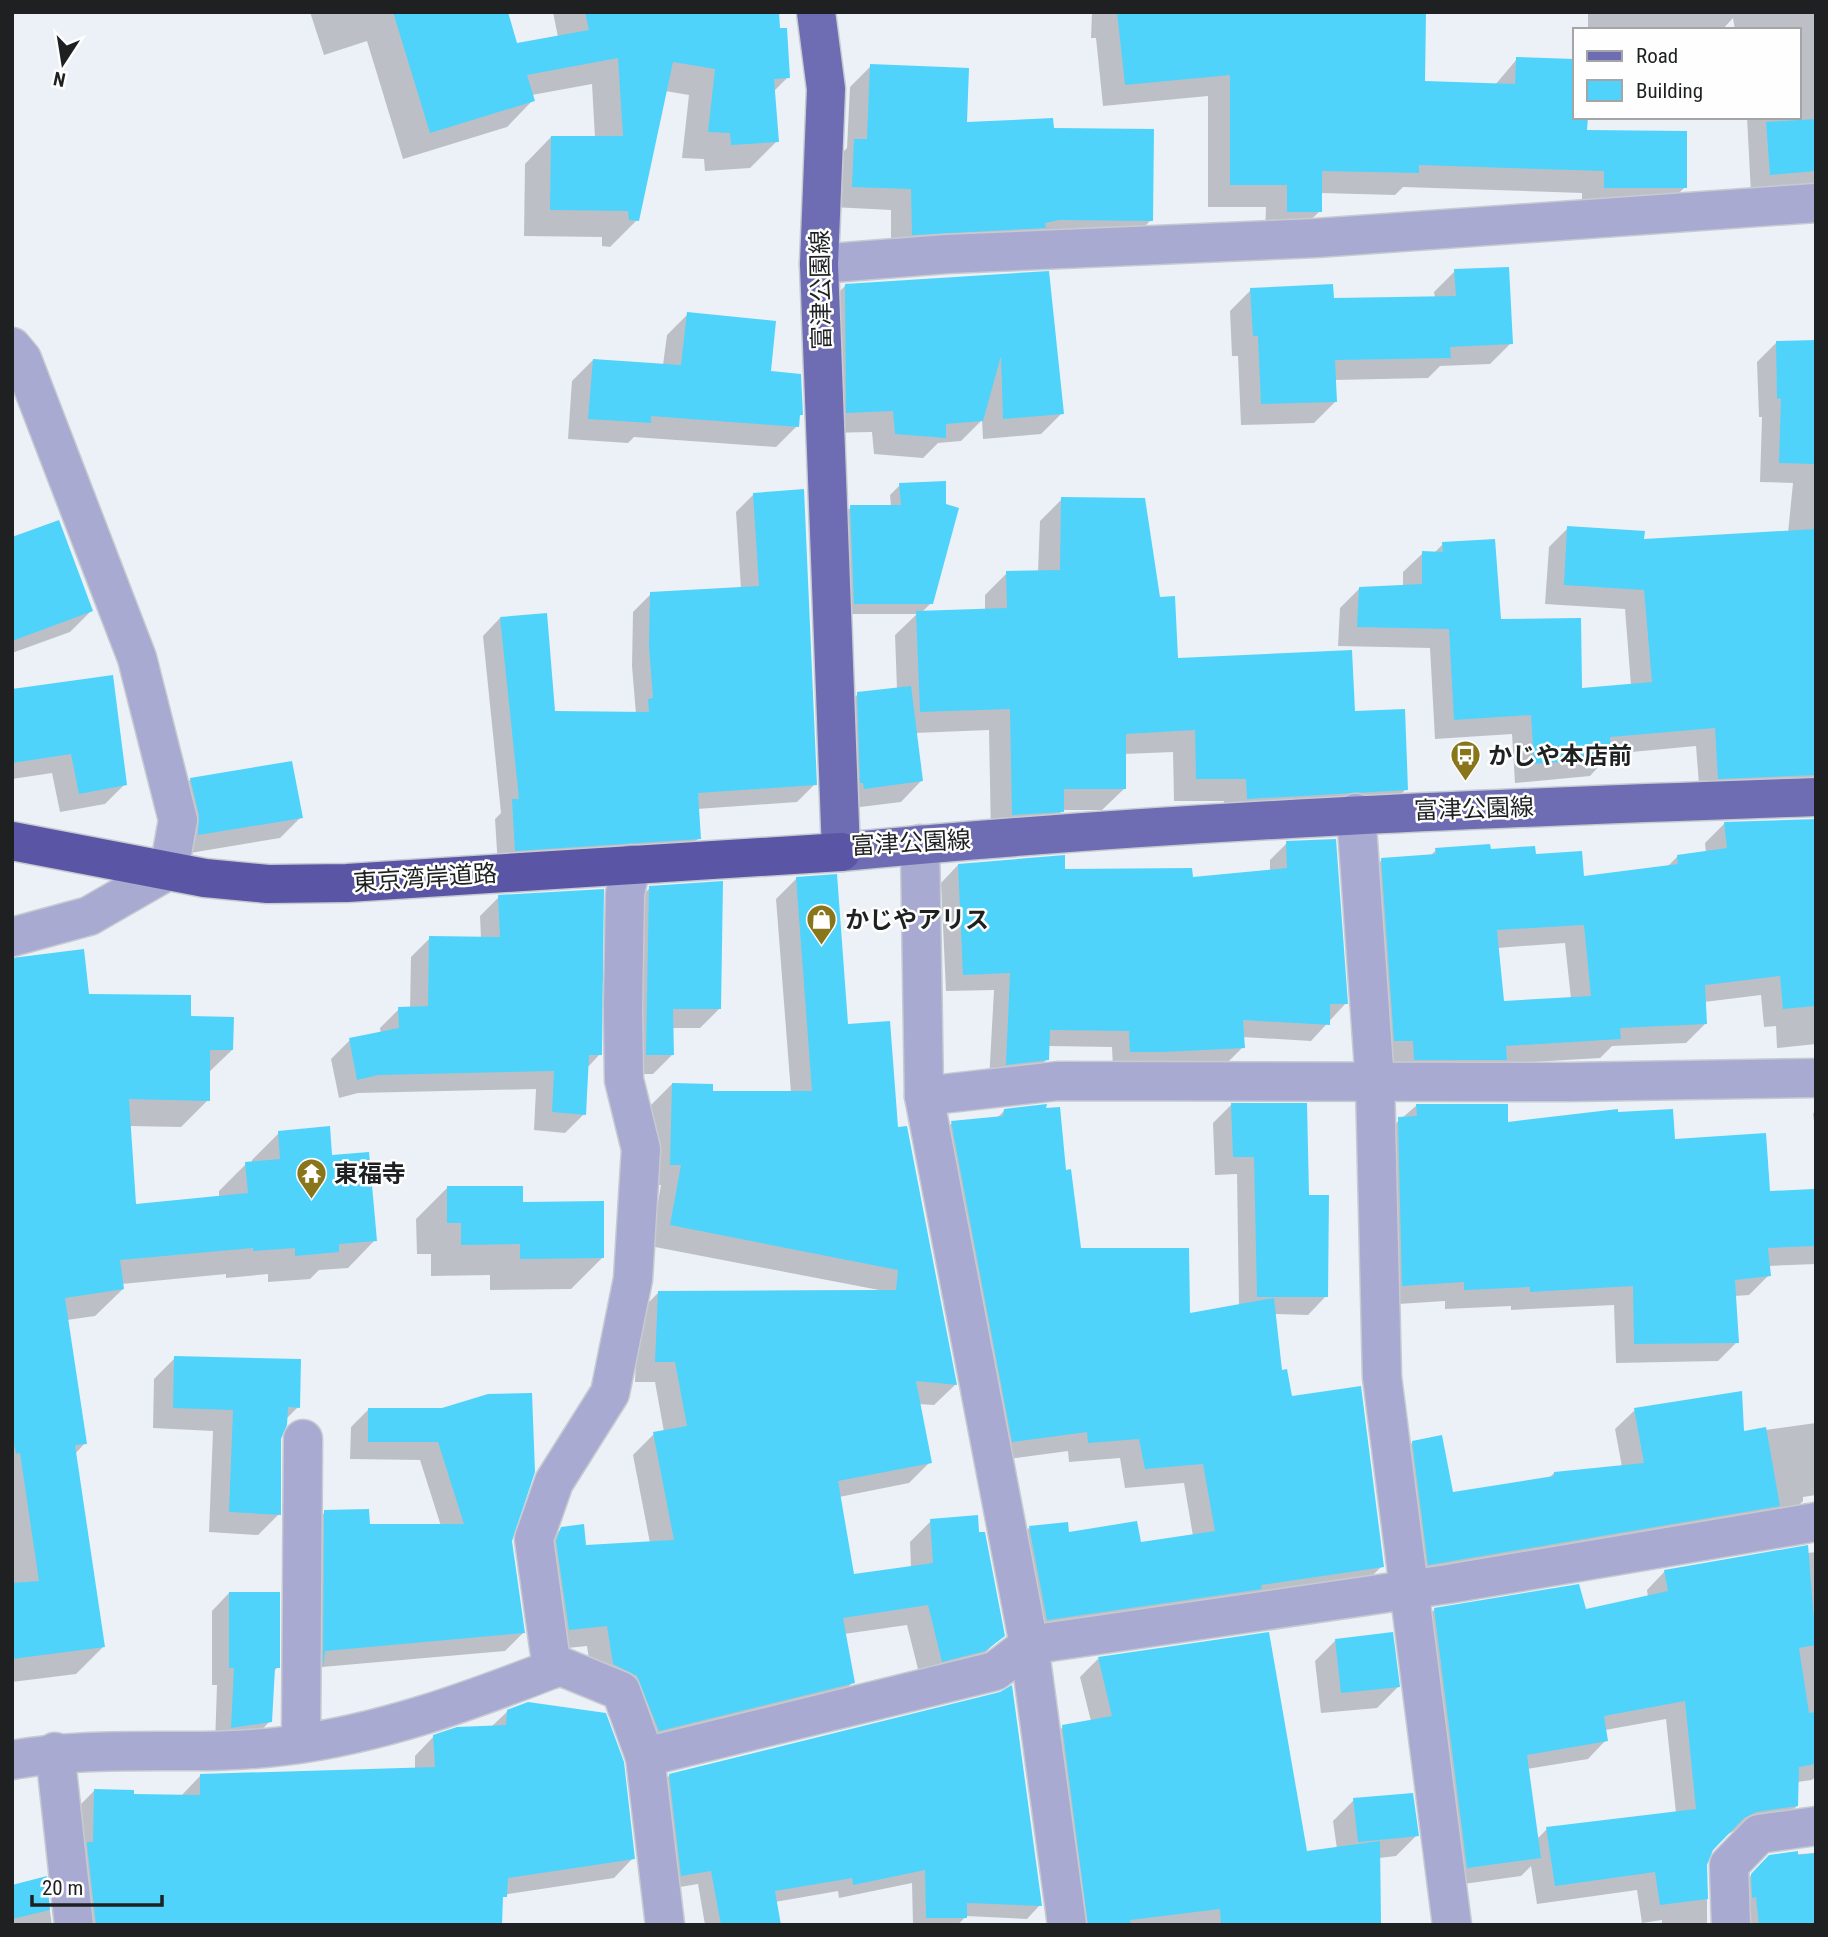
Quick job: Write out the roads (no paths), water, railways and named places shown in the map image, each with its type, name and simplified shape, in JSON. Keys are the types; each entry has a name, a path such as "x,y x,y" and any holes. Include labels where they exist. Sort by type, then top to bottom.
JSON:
{"highway":[{"name":"東京湾岸道路","path":"12,841 205,878 268,884 347,883 841,852"}],"main road":[{"name":"富津公園線","path":"816,12 826,89 819,264 841,852 1156,825 1356,813 1816,797"}],"street":[{"path":"819,264 960,254 1317,239 1816,203"},
{"path":"12,347 22,359 66,467 137,658 178,820 169,870 89,916 12,937"},
{"path":"1356,813 1375,1082 1382,1377 1452,1925"},
{"path":"920,844 924,1096 1029,1645 1067,1925"},
{"path":"552,1669 534,1539 554,1482 610,1393 634,1279 641,1149 624,1080 623,1007 625,894 631,864"},
{"path":"924,1096 1058,1081 1375,1082 1816,1078"},
{"path":"301,1743 303,1439"},
{"path":"645,1757 995,1671 1029,1645 1410,1590 1816,1522"},
{"path":"12,1760 55,1752 301,1743 368,1731 440,1712 560,1666 621,1691 645,1757 665,1925"},
{"path":"55,1752 74,1925"},
{"path":"1731,1925 1729,1865 1759,1834 1816,1826"}],"place":[{"name":"かじや本店前","path":"1465,783"},
{"name":"かじやアリス","path":"822,947"},
{"name":"東福寺","path":"311,1201"}]}
